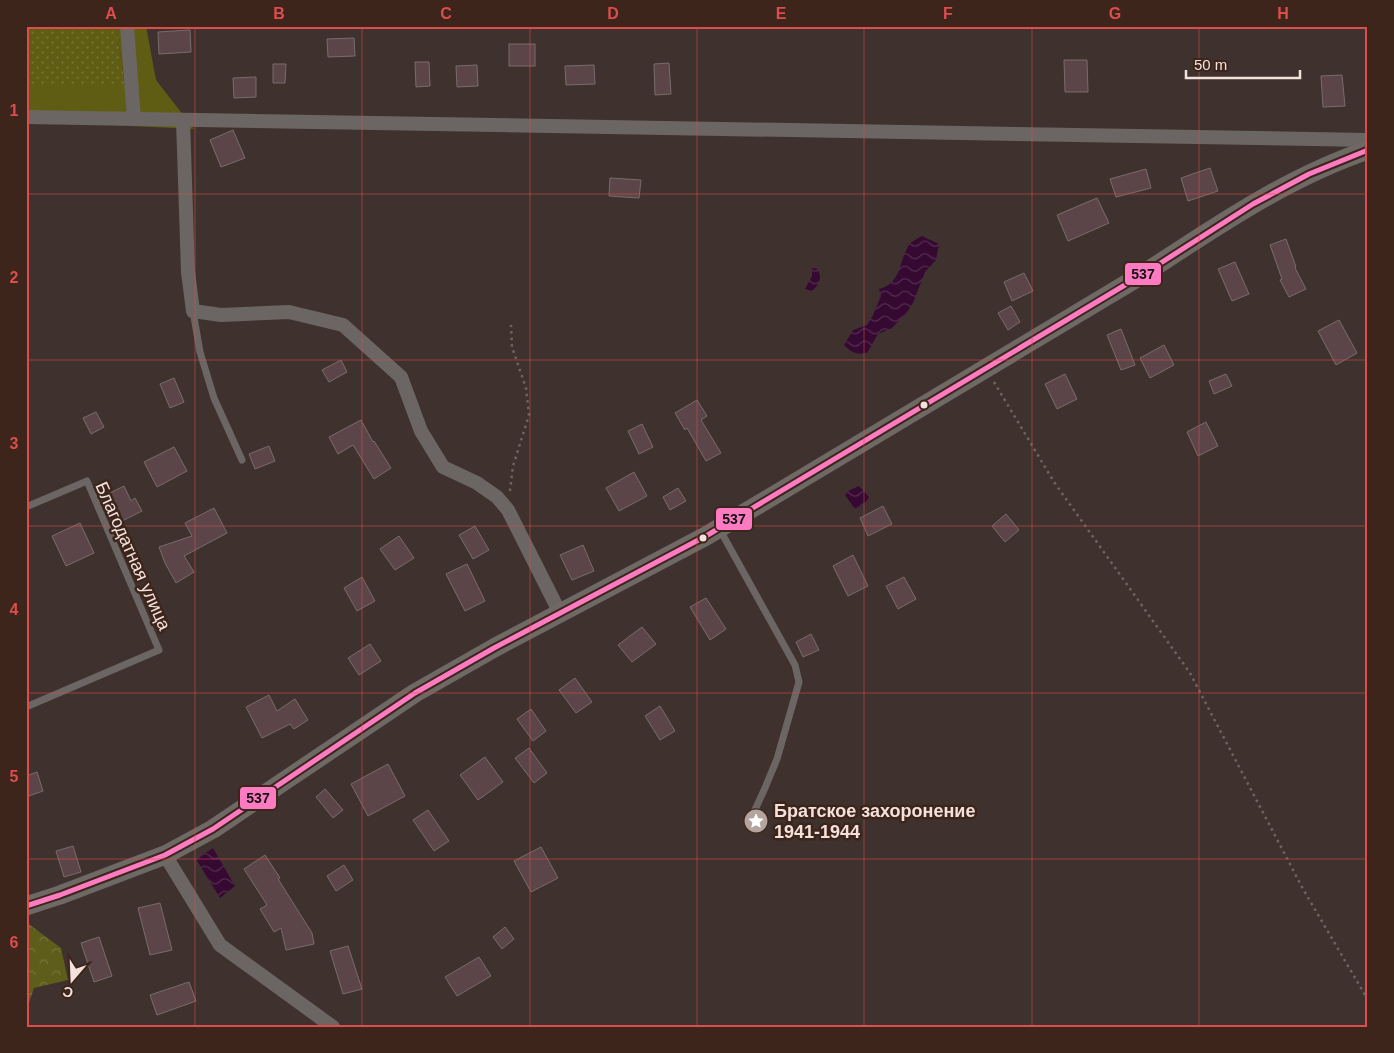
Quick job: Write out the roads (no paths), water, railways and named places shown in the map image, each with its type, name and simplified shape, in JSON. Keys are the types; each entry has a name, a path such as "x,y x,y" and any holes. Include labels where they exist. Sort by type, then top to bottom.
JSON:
{"street":[{"path":"127,26 134,119"},
{"path":"26,117 1368,140"},
{"path":"182,120 188,272 193,311 221,315 289,312 343,325 401,377 421,430 443,467 477,483 497,497 508,510 560,613"},
{"path":"26,906 165,855 213,829 415,693 494,648 719,528 1145,273 1223,223 1338,160 1368,150"},
{"path":"165,855 220,945 333,1027"}],"lane":[{"path":"193,311 200,352 214,398 242,460"},
{"name":"Благодатная улица","path":"26,507 87,481 159,650 26,707"},
{"path":"719,528 795,665 799,682 777,759 754,812"}],"water":[{"path":"922,236 939,244 936,260 925,272 913,303 892,328 878,334 867,353 852,352 844,345 853,330 867,325 881,296 879,289 892,282 896,277 909,245"},
{"path":"812,268 818,269 820,279 812,291 805,289 812,276"},
{"path":"859,486 869,497 858,509 854,508 845,495 850,490"},
{"path":"213,848 235,886 220,898 196,859"}],"place":[{"name":"Братское захоронение 1941-1944","path":"756,821"}]}
